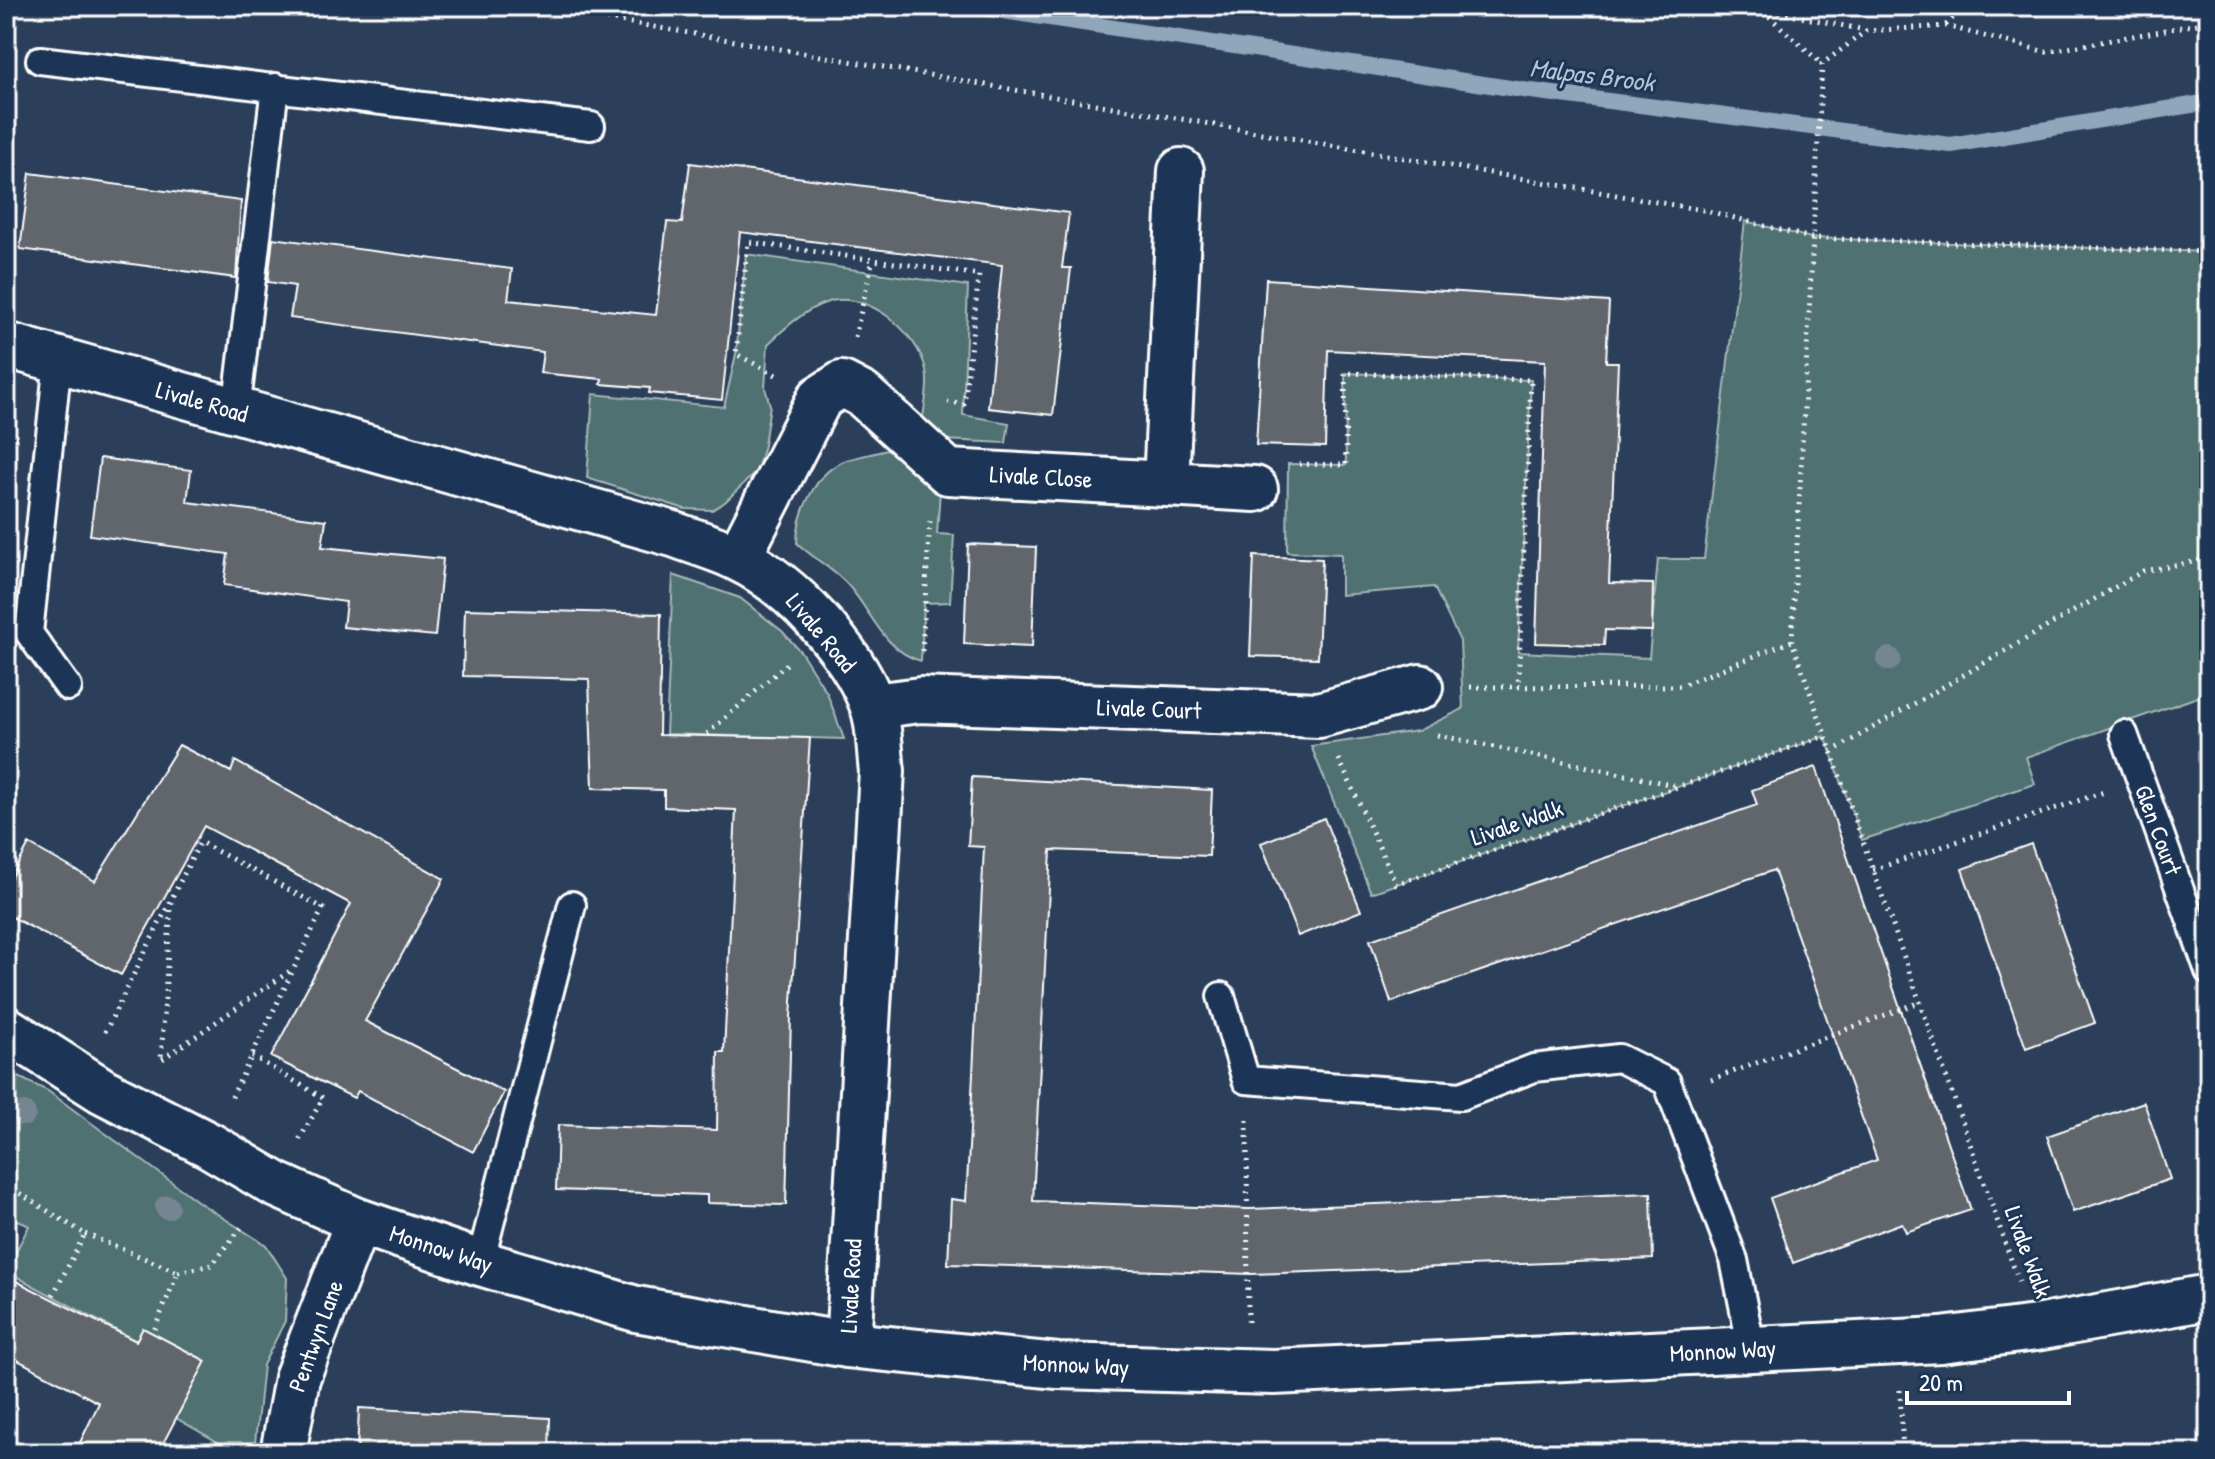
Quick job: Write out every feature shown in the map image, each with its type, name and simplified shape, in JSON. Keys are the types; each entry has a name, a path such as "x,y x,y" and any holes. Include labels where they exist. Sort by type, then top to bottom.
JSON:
{"street":[{"path":"1166,484 1181,171"},
{"name":"Livale Road","path":"6,345 673,534 738,558 784,588 825,631 859,676 873,706 882,771 848,1345"},
{"path":"738,558 841,392 948,472"},
{"name":"Livale Close","path":"948,472 1255,489"},
{"name":"Livale Court","path":"873,706 920,700 1319,715 1420,687"},
{"name":"Monnow Way","path":"6,1029 82,1078 209,1145 275,1184 358,1221 480,1263 636,1309 848,1345 1058,1366 1248,1371 1898,1343 2036,1328 2209,1297"},
{"name":"Pentwyn Lane","path":"283,1453 297,1378 358,1221"}],"lane":[{"path":"40,60 591,126"},
{"path":"236,411 275,87"},
{"path":"58,360 29,633 68,687"},
{"name":"Glen Court","path":"2124,734 2209,971"},
{"path":"480,1263 572,905"},
{"path":"1221,996 1246,1080 1461,1096 1534,1068 1619,1058 1667,1082 1734,1260 1752,1350"}],"path":[{"path":"479,6 574,13 1187,117 1708,211 1811,238 2209,252"},
{"path":"1723,6 1759,8 1866,31 1946,26 2046,52 2209,22"},
{"path":"1946,26 1964,6"},
{"path":"1759,8 1822,64 1866,31"},
{"name":"Livale Walk","path":"1822,64 1792,641 2036,1328"},
{"path":"748,242 873,259 979,275 964,404 841,392 736,354 748,242"},
{"path":"841,392 865,303 873,259"},
{"path":"1255,489 1288,464 1346,465 1345,373 1531,380 1518,687"},
{"path":"920,700 927,528 948,472"},
{"path":"1831,752 2143,571 2209,559"},
{"path":"707,734 825,631"},
{"path":"1420,687 1680,686 1792,641"},
{"name":"Livale Walk","path":"1319,715 1396,884 1825,736"},
{"path":"1434,734 1679,786"},
{"path":"1873,870 2140,780"},
{"path":"82,1078 200,842 323,908 209,1145"},
{"path":"171,899 161,1060 293,969"},
{"path":"1672,1095 1920,1002"},
{"path":"1246,1080 1248,1371"},
{"path":"6,1185 85,1234 178,1272 153,1333"},
{"path":"52,1297 85,1234"},
{"path":"1898,1343 1903,1453"}],"green space":[{"path":"1745,221 1811,238 2209,252 2209,693 2026,757 2035,784 1862,840 1825,736 1371,893 1311,746 1418,731 1463,709 1460,641 1434,587 1341,595 1341,554 1287,552 1288,464 1346,465 1345,373 1531,380 1518,652 1649,658 1658,559 1704,559"},
{"path":"746,254 968,286 963,415 1009,423 1006,443 944,440 922,425 927,378 918,350 886,315 858,302 843,300 811,309 768,344 765,388 770,405 757,471 725,502 712,510 685,509 587,478 593,394 724,407 736,354"},
{"path":"887,450 909,455 940,490 937,534 954,535 950,602 924,603 921,661 896,648 845,582 797,543 804,507 824,475 844,461"},
{"path":"673,575 740,598 782,631 801,652 827,693 844,739 666,734"},
{"path":"6,1071 48,1091 200,1203 266,1245 287,1278 285,1321 263,1365 254,1453 237,1453 176,1418 205,1361 143,1328 136,1341 6,1271 29,1226 6,1214"}],"building":[{"path":"690,163 1069,213 1062,268 1071,268 1053,415 988,408 1002,265 740,232 722,400 649,393 650,388 601,384 602,379 540,373 543,352 290,318 295,286 268,282 273,238 512,269 508,300 656,315 667,222 682,223"},
{"path":"30,173 241,201 236,278 20,249"},
{"path":"1266,279 1609,302 1606,362 1618,362 1609,583 1653,584 1652,631 1605,630 1604,645 1536,643 1545,361 1328,350 1325,447 1256,445"},
{"path":"100,458 191,470 187,502 326,520 322,547 443,559 435,636 343,627 346,602 224,585 228,554 90,535"},
{"path":"968,544 1036,547 1032,647 964,644"},
{"path":"1254,556 1322,559 1318,658 1250,656"},
{"path":"465,609 661,614 659,735 810,738 791,1016 786,1205 707,1203 707,1195 556,1190 558,1125 717,1130 718,1052 724,1052 736,810 664,807 664,790 593,788 589,679 463,676"},
{"path":"179,745 231,772 235,761 444,879 365,1021 504,1092 473,1152 358,1091 354,1098 271,1057 351,904 204,826 121,975 6,914 6,887 29,844 95,881"},
{"path":"1816,767 1971,1210 1906,1232 1902,1223 1793,1263 1770,1198 1877,1160 1774,870 1391,1002 1370,940 1757,805 1752,790"},
{"path":"972,777 1212,790 1209,856 1051,850 1033,1201 1250,1209 1651,1193 1653,1259 1251,1274 948,1264 951,1199 966,1201 972,1094 984,847 968,846"},
{"path":"1324,818 1361,911 1298,936 1261,843"},
{"path":"2031,844 2095,1023 2026,1048 1962,869"},
{"path":"2144,1102 2170,1179 2073,1212 2047,1136"},
{"path":"6,1276 136,1341 143,1328 206,1361 158,1453 75,1453 99,1403 6,1354"},
{"path":"359,1408 550,1418 549,1453 357,1453"}],"waterway":[{"name":"Malpas Brook","path":"970,6 1523,90 1951,145 2209,102"}]}
